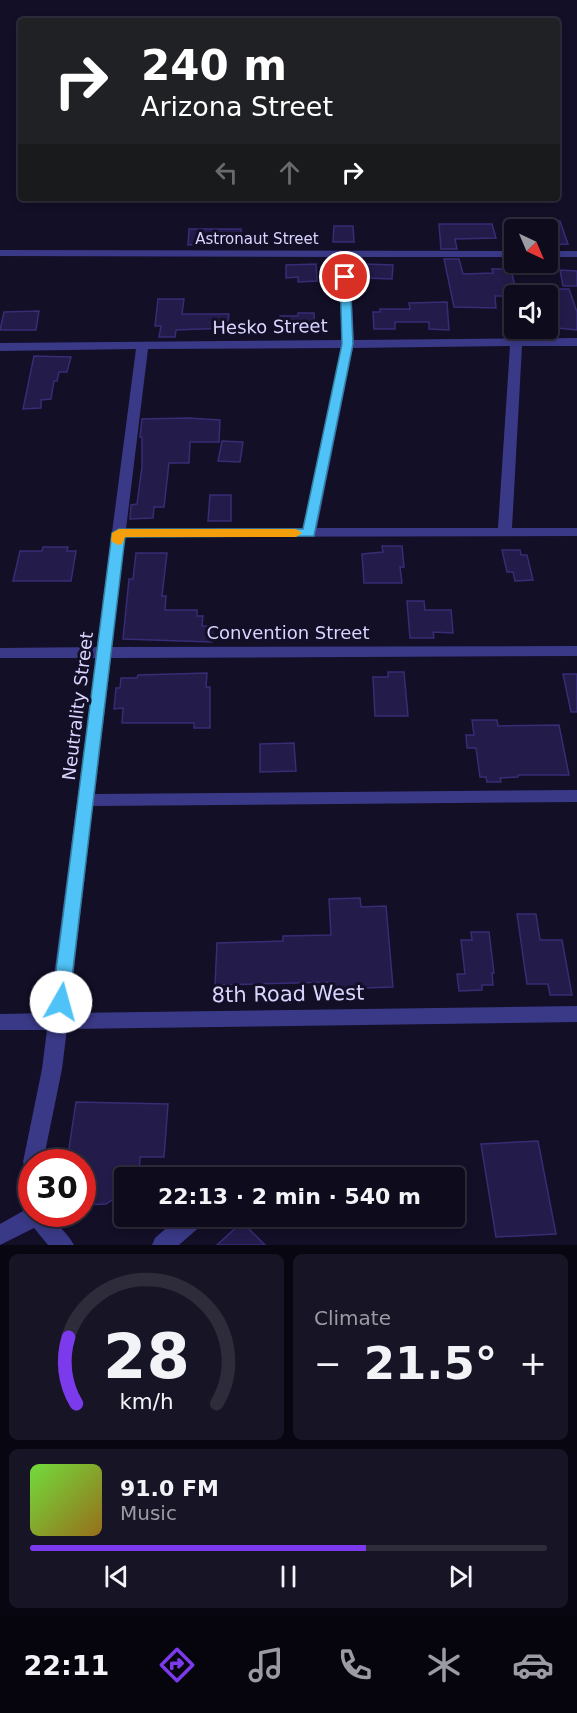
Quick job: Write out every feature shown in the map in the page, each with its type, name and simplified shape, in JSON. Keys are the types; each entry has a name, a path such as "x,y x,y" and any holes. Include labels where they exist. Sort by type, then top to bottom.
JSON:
{"street":[{"name":"Astronaut Street","path":"0,253 504,254"},
{"path":"309,533 348,344 344,254"},
{"path":"558,254 577,254"},
{"name":"Hesko Street","path":"0,347 577,342"},
{"path":"505,532 516,343"},
{"name":"Neutrality Street","path":"36,1149 52,1069 142,346"},
{"path":"119,533 577,532"},
{"name":"Convention Street","path":"0,653 577,651"},
{"path":"87,800 577,796"},
{"name":"8th Road West","path":"0,1022 577,1014"},
{"path":"0,1235 18,1225"},
{"path":"45,1227 63,1245"},
{"path":"163,1245 183,1227"}],"building":[{"path":"558,221 560,221 568,244 558,244"},
{"path":"439,224 492,224 496,238 455,239 457,249 441,249"},
{"path":"334,226 353,226 354,242 333,242"},
{"path":"189,229 241,229 242,242 188,245"},
{"path":"444,259 459,259 463,274 493,273 492,269 504,269 504,273 512,273 515,285 504,285 504,296 495,296 496,308 454,307"},
{"path":"316,264 317,281 298,282 298,277 286,278 286,265"},
{"path":"365,264 393,265 392,279 364,278"},
{"path":"560,270 577,271 577,286 563,286"},
{"path":"558,289 569,289 577,312 577,330 558,328"},
{"path":"158,299 184,299 182,314 229,314 227,328 176,330 175,337 159,337 161,326 155,326"},
{"path":"447,302 449,330 429,329 429,322 395,322 395,329 374,329 373,312 380,312 380,309 410,309 409,303"},
{"path":"39,311 36,330 0,330 4,312"},
{"path":"298,313 314,313 315,332 280,332 280,316 298,316"},
{"path":"34,356 71,357 67,372 59,372 57,381 54,381 51,399 41,400 41,408 23,409"},
{"path":"142,419 220,420 219,442 190,442 189,463 169,463 164,507 154,507 153,518 130,519 131,505 137,504 142,467 142,437 140,437"},
{"path":"222,441 243,442 240,462 218,461"},
{"path":"210,495 231,495 231,521 208,521"},
{"path":"382,546 402,546 404,567 400,567 402,583 364,583 362,554 383,552"},
{"path":"43,547 68,547 67,551 76,551 71,581 13,581 20,551 42,551"},
{"path":"502,550 520,550 521,555 527,555 533,580 515,581 513,572 507,572"},
{"path":"136,553 167,553 162,596 166,596 165,610 197,610 197,616 203,616 202,626 213,626 212,642 123,639 129,579 133,579"},
{"path":"407,601 424,601 425,610 451,610 453,633 433,632 434,638 410,638"},
{"path":"388,672 404,672 408,716 375,716 373,677 388,677"},
{"path":"207,673 206,687 210,687 210,728 194,728 194,723 122,723 123,708 114,709 116,688 120,688 121,678 137,678 138,675"},
{"path":"563,674 577,674 577,712 571,712"},
{"path":"472,720 497,720 498,726 559,725 569,775 518,775 518,777 500,778 501,782 487,782 486,777 480,777 476,748 467,748 466,735 474,735"},
{"path":"294,743 296,771 260,772 260,744"},
{"path":"360,898 361,907 386,906 393,987 334,989 334,982 215,985 217,943 283,941 283,936 331,935 329,899"},
{"path":"517,914 536,914 540,940 562,940 572,995 550,995 548,984 527,984"},
{"path":"471,932 489,932 494,973 492,973 493,985 482,985 482,990 459,991 457,974 465,974 461,940 472,940"},
{"path":"76,1102 168,1104 164,1157 140,1157 140,1167 114,1167 114,1199 106,1204 96,1204 96,1149 69,1149"},
{"path":"538,1141 556,1234 496,1237 481,1144"},
{"path":"237,1227 247,1227 265,1245 217,1245"}],"slow traffic":[{"path":"118,541 119,533 296,533"}],"route":[{"path":"61,1002 119,533 309,533 348,344 345,277"}]}
